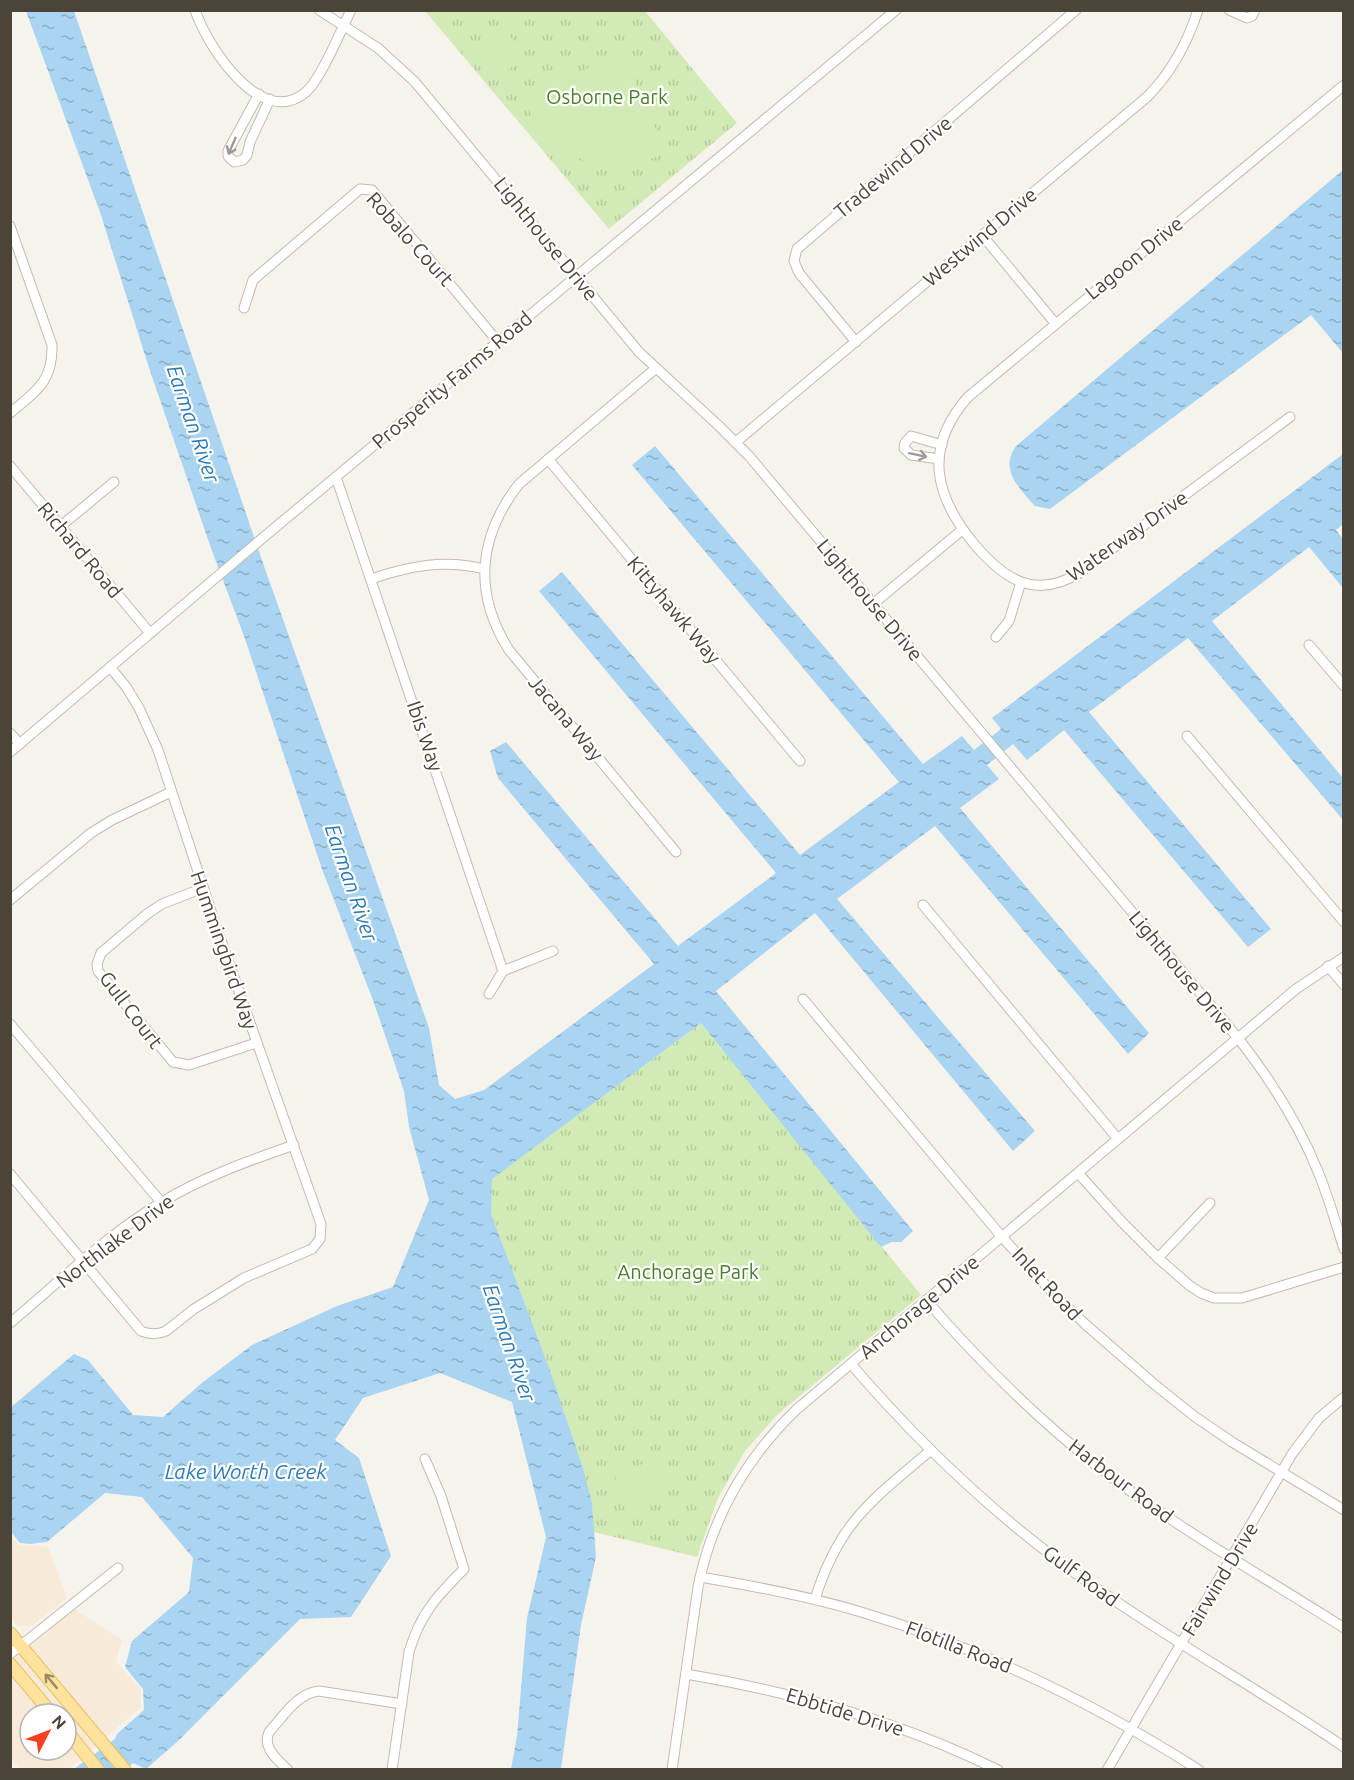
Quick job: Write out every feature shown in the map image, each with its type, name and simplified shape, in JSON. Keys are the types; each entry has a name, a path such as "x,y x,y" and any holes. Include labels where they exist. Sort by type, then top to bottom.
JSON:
{"main road":[{"path":"10,1633 125,1770"},
{"path":"10,1664 42,1702"},
{"path":"78,1744 98,1770"}],"street":[{"path":"195,10 203,32 217,55 230,70 259,94 278,101 291,100 308,90 316,79 351,10"},
{"name":"Lighthouse Drive","path":"319,10 378,48 415,82 619,329 655,369 736,442 1238,1038 1277,1092 1302,1137 1319,1174 1344,1250"},
{"name":"Tradewind Drive","path":"855,342 799,273 794,261 797,249 1076,10"},
{"name":"Westwind Drive","path":"736,442 1156,87 1180,55 1198,10"},
{"path":"1229,10 1247,18 1252,16 1255,10"},
{"name":"Prosperity Farms Road","path":"10,752 891,12"},
{"name":"Lagoon Drive","path":"962,530 943,492 939,459 951,419 968,397 1344,86"},
{"path":"259,94 228,151 228,156 234,162 243,160 247,155 250,142 270,99"},
{"name":"Robalo Court","path":"244,308 253,280 360,189 366,188 372,190 498,342"},
{"path":"10,226 51,345 52,361 41,386 10,413"},
{"path":"982,235 1055,323"},
{"path":"371,579 397,570 436,563 484,569 490,536 498,514 519,484 655,369"},
{"name":"Waterway Drive","path":"962,530 991,564 1010,578 1038,585 1050,585 1072,578 1290,417"},
{"path":"939,459 911,455 904,448 905,443 911,436 917,436 942,445"},
{"name":"Kittyhawk Way","path":"548,459 800,761"},
{"name":"Richard Road","path":"10,466 150,633"},
{"name":"Ibis Way","path":"336,477 503,970"},
{"path":"61,526 114,482"},
{"path":"873,604 962,530"},
{"name":"Jacana Way","path":"484,569 490,610 496,627 509,650 676,852"},
{"path":"996,637 1009,621 1021,582"},
{"path":"1309,645 1344,686"},
{"name":"Hummingbird Way","path":"84,1261 141,1331 153,1335 159,1334 218,1293 270,1266 312,1249 320,1239 321,1224 256,1043 158,750 139,708 127,688 110,668"},
{"path":"10,733 20,744"},
{"path":"1187,736 1344,922"},
{"path":"10,900 92,833 112,820 171,792"},
{"name":"Gull Court","path":"203,888 179,897 147,914 101,953 97,964 98,971 168,1058 178,1065 189,1065 256,1043"},
{"path":"923,905 1118,1139"},
{"path":"489,994 503,970 553,951"},
{"name":"Anchorage Drive","path":"672,1770 700,1577 717,1521 748,1464 779,1426 1296,989 1344,957"},
{"path":"1329,966 1344,985"},
{"name":"Inlet Road","path":"803,999 1002,1236 1052,1292 1118,1355 1194,1416 1344,1510"},
{"path":"10,1024 161,1202"},
{"name":"Northlake Drive","path":"10,1323 112,1237 161,1202 220,1172 294,1145"},
{"path":"1078,1173 1158,1258 1195,1289 1214,1298 1242,1298 1344,1267"},
{"path":"10,1174 84,1261"},
{"path":"1158,1258 1210,1203"},
{"name":"Harbour Road","path":"926,1300 991,1371 1066,1440 1146,1502 1344,1628"},
{"name":"Gulf Road","path":"851,1364 931,1450 972,1489 1048,1553 1103,1593 1258,1690 1344,1748"},
{"name":"Fairwind Drive","path":"1107,1770 1305,1436 1319,1418 1344,1397"},
{"path":"815,1599 831,1556 849,1526 879,1494 931,1450"},
{"path":"392,1770 409,1652 418,1624 438,1596 464,1569 438,1487 425,1459"},
{"path":"10,1654 118,1568"},
{"name":"Flotilla Road","path":"700,1577 815,1599 911,1627 965,1647 1044,1682 1132,1728 1199,1770"},
{"name":"Ebbtide Drive","path":"686,1674 766,1689 861,1715 942,1745 998,1770"},
{"path":"288,1770 275,1757 266,1739 269,1732 302,1696 319,1691 402,1704"}],"shaded area":[{"path":"11,1535 19,1545 48,1547 67,1598 32,1626 18,1626 11,1618"},
{"path":"74,1609 122,1640 116,1661 141,1690 141,1707 78,1761 78,1702 18,1702 18,1762 77,1762 69,1769 20,1769 11,1758 10,1663"}],"green space":[{"name":"Osborne Park","path":"425,11 645,11 737,123 609,229"},
{"path":"502,27 526,55 495,81 472,53"},
{"path":"615,56 624,59 667,153 643,161 620,165 600,164 581,159 564,150 549,137 535,120 522,98"},
{"name":"Anchorage Park","path":"701,1023 921,1295 777,1415 745,1451 718,1498 697,1557 594,1532 592,1503 491,1214 491,1179"},
{"path":"658,1459 671,1500 627,1514 614,1473"}],"water":[{"name":"Lake Worth Creek","path":"26,11 74,11 265,569 429,1028 439,1085 455,1099 484,1090 654,964 498,778 490,751 506,742 678,946 776,873 539,591 562,572 800,855 899,782 632,465 655,446 923,764 962,736 974,750 1001,729 992,718 1343,454 1343,524 1336,530 1343,539 1343,588 1309,547 1212,621 1343,778 1343,820 1188,638 1089,712 1271,929 1248,947 1064,730 1027,760 1013,744 987,765 999,779 960,808 1149,1033 1128,1054 935,826 837,899 1035,1131 1013,1151 815,913 716,991 913,1231 901,1242 891,1242 881,1247 701,1023 492,1179 491,1214 549,1368 583,1468 592,1503 596,1557 581,1625 561,1769 511,1769 517,1736 527,1618 546,1537 512,1402 440,1373 363,1398 335,1440 359,1458 391,1556 351,1617 300,1619 178,1741 146,1769 133,1763 125,1770 74,1769 115,1739 117,1734 144,1710 143,1689 125,1667 132,1641 189,1592 193,1558 142,1497 105,1493 47,1542 20,1543 11,1532 10,1408 74,1354 88,1360 133,1415 163,1417 203,1382 252,1345 337,1306 393,1287 429,1200 409,1127 404,1091 373,1000 323,872 244,636 149,368 101,215"},
{"path":"1343,170 1343,353 1311,315 1050,509 1035,506 1017,485 1010,471 1011,455 1016,446"}],"water label":[{"name":"Earman River","path":"193,424"},
{"name":"Earman River","path":"351,883"},
{"name":"Earman River","path":"509,1343"}]}
